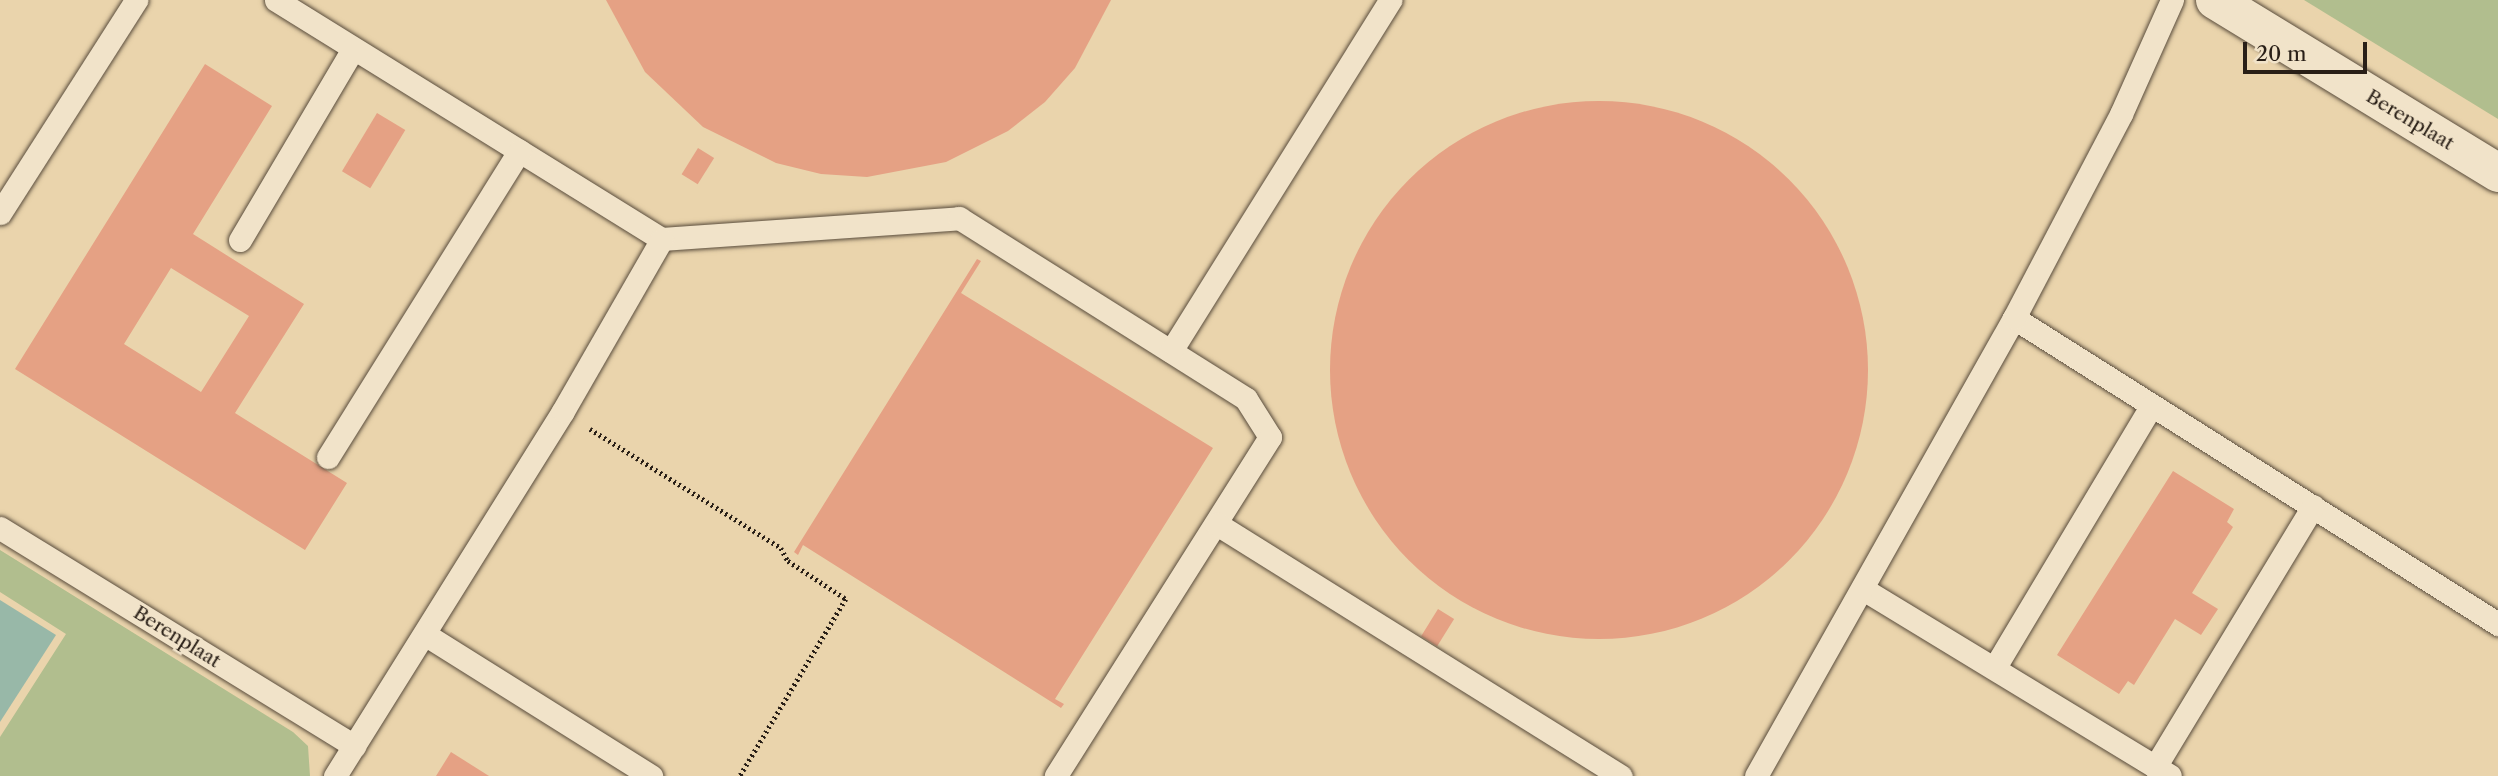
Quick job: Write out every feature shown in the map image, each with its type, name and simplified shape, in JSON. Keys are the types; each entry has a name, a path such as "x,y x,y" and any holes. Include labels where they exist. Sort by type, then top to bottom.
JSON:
{"street":[{"name":"Berenplaat","path":"2215,0 2498,173"}],"lane":[{"path":"0,214 136,0"},
{"path":"276,0 662,239 959,218 1246,399 1270,437 1056,776"},
{"path":"1171,351 1390,0"},
{"path":"1756,776 2014,318 2122,114 2172,0"},
{"path":"240,240 353,49"},
{"path":"328,457 519,151"},
{"path":"335,776 426,635 563,411 662,239"},
{"path":"2014,318 2498,624"},
{"path":"1995,667 2151,405"},
{"path":"1863,589 2162,771 2313,506"},
{"path":"1217,524 1621,776"},
{"name":"Berenplaat","path":"0,528 354,746"},
{"path":"426,635 651,776"}],"path":[{"path":"563,411 781,548 788,561 846,600 740,776"}],"green space":[{"path":"2304,0 2498,0 2498,119"},
{"path":"0,550 293,732 308,746 310,776 0,776 0,737 66,634 0,592"}],"shaded area":[{"path":"0,600 56,635 0,722"}],"building":[{"path":"606,0 1111,0 1075,68 1045,102 1008,131 946,162 867,177 821,174 776,163 703,127 645,72"},
{"path":"205,64 272,106 193,234 304,304 235,413 347,483 305,550 15,369","holes":["171,268 249,316 201,392 124,344"]},
{"path":"1599,101 1651,107 1702,122 1748,147 1789,180 1822,221 1847,267 1862,318 1868,370 1862,422 1847,473 1822,519 1789,560 1748,593 1702,618 1651,633 1599,639 1547,633 1496,618 1450,593 1409,560 1376,519 1351,473 1336,422 1330,370 1336,318 1351,267 1376,221 1409,180 1450,147 1496,122 1547,107"},
{"path":"377,113 405,130 370,188 342,171"},
{"path":"698,148 714,158 698,184 682,174"},
{"path":"977,259 981,261 961,293 1213,448 1055,699 1064,704 1061,708 803,545 798,555 794,552"},
{"path":"2173,471 2234,509 2227,522 2233,527 2192,593 2218,609 2201,635 2175,619 2134,685 2128,681 2119,694 2057,655"},
{"path":"1438,609 1454,619 1437,646 1421,636"},
{"path":"451,752 489,776 436,776"}]}
